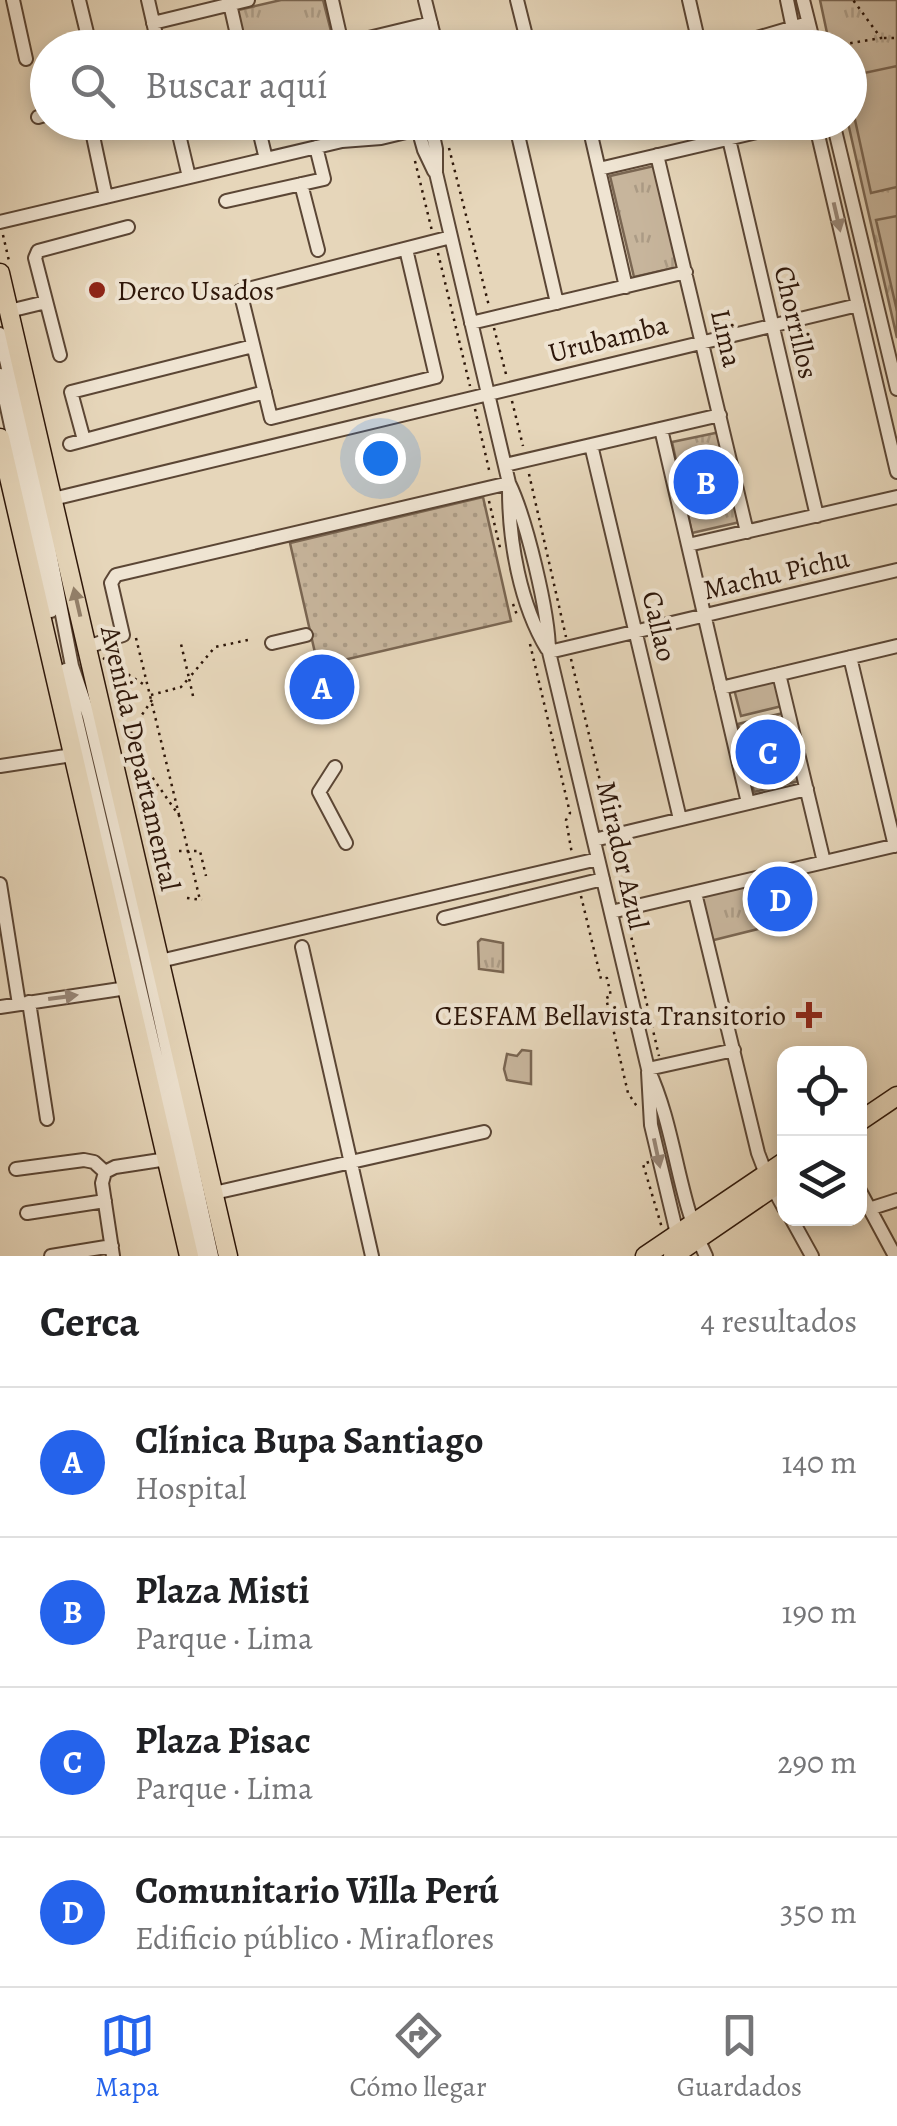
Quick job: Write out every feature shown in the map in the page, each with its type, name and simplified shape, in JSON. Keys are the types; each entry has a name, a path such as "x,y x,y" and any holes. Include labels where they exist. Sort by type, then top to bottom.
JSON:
{"main road":[{"name":"Avenida Departamental","path":"0,273 52,499 94,652 127,988 190,1256"},
{"name":"Avenida Departamental","path":"0,438 105,749 148,906 152,956 228,1256"},
{"path":"867,1116 897,1096"},
{"path":"646,1256 685,1243 775,1181"}],"street":[{"path":"13,0 26,58"},
{"path":"79,0 86,30"},
{"path":"148,0 155,30"},
{"path":"153,23 248,0"},
{"path":"332,0 339,30"},
{"path":"425,0 433,30"},
{"path":"520,0 526,30"},
{"path":"689,0 696,30"},
{"path":"787,0 793,30"},
{"path":"803,0 811,30"},
{"path":"230,4 236,30"},
{"path":"401,30 431,23"},
{"path":"94,140 106,197"},
{"path":"180,140 189,177"},
{"path":"262,140 266,159"},
{"path":"0,222 355,140"},
{"name":"Mirador Azul","path":"432,140 487,392 543,605 549,652 598,859 618,911 655,1068 651,1125 685,1243"},
{"path":"519,140 557,303"},
{"path":"592,140 626,287"},
{"path":"599,169 724,140"},
{"name":"Chorrillos","path":"729,140 817,516"},
{"path":"819,140 897,472"},
{"path":"838,140 897,389"},
{"path":"226,201 324,179 316,147"},
{"name":"Lima","path":"657,155 747,532"},
{"path":"829,181 846,176"},
{"path":"301,184 318,250"},
{"path":"60,355 35,258 38,251 128,228"},
{"path":"406,249 436,377 270,418 240,291 406,249 451,238"},
{"path":"471,324 686,272"},
{"path":"9,311 46,302"},
{"name":"Urubamba","path":"52,499 858,304"},
{"path":"0,334 72,666 105,749 124,864 152,956 212,1256"},
{"path":"253,346 71,392 77,442 264,392"},
{"path":"0,375 105,749 203,1256"},
{"path":"882,407 897,404"},
{"path":"505,465 720,415"},
{"path":"661,428 748,803"},
{"name":"Callao","path":"591,445 680,820"},
{"path":"94,652 118,638 111,583 116,575 509,483"},
{"path":"688,546 897,497"},
{"name":"Machu Pichu","path":"549,652 897,570"},
{"path":"272,643 306,636"},
{"path":"721,688 897,646"},
{"path":"618,911 896,846 850,657"},
{"path":"780,674 824,862"},
{"path":"0,766 105,749"},
{"path":"335,767 319,792 346,844"},
{"path":"594,840 807,789"},
{"path":"152,956 598,859"},
{"path":"124,864 148,906"},
{"path":"444,918 603,879"},
{"path":"0,884 47,1118"},
{"path":"696,892 734,1050 775,1181"},
{"path":"302,947 372,1256"},
{"path":"0,1007 127,988"},
{"path":"655,1068 734,1050"},
{"path":"214,1193 484,1132"},
{"path":"51,1256 112,1251 102,1179 105,1172 167,1159"},
{"path":"16,1169 84,1160 94,1162 105,1172"},
{"path":"869,1209 897,1200"},
{"path":"27,1213 105,1202"},
{"path":"867,1205 895,1256"},
{"path":"795,1226 812,1256"}],"path":[{"path":"853,0 882,38"},
{"path":"867,41 897,38"},
{"path":"450,140 606,806 618,911 655,1068"},
{"path":"412,146 491,480 485,481 486,488 504,562"},
{"path":"512,600 516,618 524,617"},
{"path":"528,634 570,813 566,820 574,864"},
{"path":"121,668 118,638 136,638 201,900 187,898"},
{"path":"105,749 128,730 152,697 180,687 215,647 248,640"},
{"path":"181,644 193,696"},
{"path":"94,652 150,688"},
{"path":"105,749 134,755 180,816"},
{"path":"179,851 200,852 206,876"},
{"path":"578,885 601,980 607,978 612,996 606,998 628,1093 641,1123"},
{"path":"651,1162 643,1164 685,1243"}],"green space":[{"path":"281,0 323,0 331,30 239,30 234,11"},
{"path":"820,0 897,0 897,338 852,140 867,140 867,30 826,30"},
{"path":"897,66 897,187 871,193 859,140 867,140 867,72"},
{"path":"654,166 678,267 634,277 610,176"},
{"path":"897,216 897,311 876,220"},
{"path":"720,432 740,522 692,533 672,442"},
{"path":"483,497 511,621 318,666 290,543"},
{"path":"775,680 782,706 741,716 734,689"},
{"path":"783,713 799,781 754,792 738,724"},
{"path":"746,883 758,929 710,941 698,894"},
{"path":"481,939 503,943 503,972 479,969"},
{"path":"522,1050 531,1051 531,1084 507,1080 504,1069 507,1054 517,1056"}],"place":[{"name":"Derco Usados","path":"97,290"},
{"name":"Plaza Misti","path":"706,482"},
{"name":"Clínica Bupa Santiago","path":"322,687"},
{"name":"Plaza Pisac","path":"768,752"},
{"name":"Comunitario Villa Perú","path":"780,899"},
{"name":"CESFAM Bellavista Transitorio","path":"809,1015"}]}
